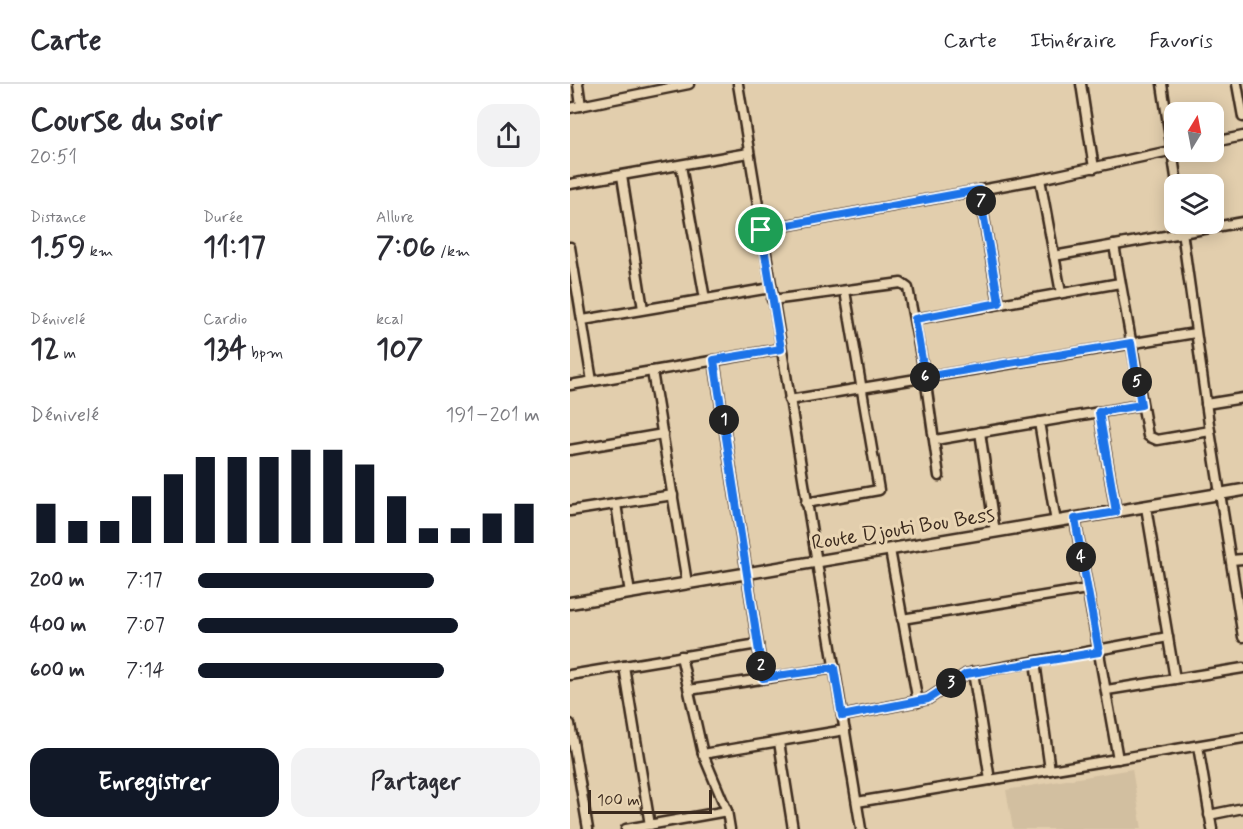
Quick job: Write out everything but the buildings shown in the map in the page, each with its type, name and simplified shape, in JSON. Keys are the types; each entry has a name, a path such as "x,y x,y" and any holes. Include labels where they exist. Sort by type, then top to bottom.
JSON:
{"main road":[{"name":"Route Djouti Bou Bess","path":"570,603 1243,490"}],"street":[{"path":"578,84 581,106"},
{"path":"570,108 654,88 689,84"},
{"path":"738,84 861,829"},
{"path":"1081,84 1094,168"},
{"path":"1162,84 1165,102"},
{"path":"1237,84 1243,117"},
{"path":"1224,140 1243,136"},
{"path":"761,230 1040,179 1164,152"},
{"path":"570,184 748,153"},
{"path":"681,166 705,299"},
{"path":"622,176 643,309"},
{"path":"1040,179 1061,292"},
{"path":"979,190 999,303"},
{"path":"1224,226 1243,225"},
{"path":"1054,256 1114,245 1164,232"},
{"path":"1182,234 1195,333 1243,637"},
{"path":"1114,245 1141,405 1151,440 1210,431"},
{"path":"570,248 592,381"},
{"path":"915,319 1120,283"},
{"path":"772,300 904,284 908,288 925,377 939,476"},
{"path":"583,320 771,288"},
{"path":"806,503 879,490 845,291"},
{"path":"789,400 1195,333"},
{"path":"570,385 781,349"},
{"path":"714,360 763,678"},
{"path":"652,371 687,583"},
{"path":"1206,404 1243,398"},
{"path":"935,440 1141,405"},
{"path":"1099,412 1116,512"},
{"path":"1039,422 1056,522"},
{"path":"980,432 995,532"},
{"path":"570,450 663,435"},
{"path":"570,511 673,495"},
{"path":"616,504 630,593"},
{"path":"1146,507 1175,679"},
{"path":"1075,519 1118,759"},
{"path":"890,550 918,702"},
{"path":"1231,560 1243,559"},
{"path":"902,619 1087,589"},
{"path":"842,716 928,699 961,676 973,672 1099,652 1168,637"},
{"path":"570,675 758,644"},
{"path":"681,657 703,754 727,811 730,829"},
{"path":"1035,662 1050,770"},
{"path":"624,666 650,825"},
{"path":"689,690 834,668"},
{"path":"1107,690 1243,668"},
{"path":"973,672 990,780"},
{"path":"570,724 588,829"},
{"path":"703,754 844,730"},
{"path":"857,802 1243,738"},
{"path":"779,742 793,829"},
{"path":"1198,746 1212,829"},
{"path":"570,796 581,794"},
{"path":"1209,815 1243,808"},
{"path":"626,829 727,811"}],"shaded area":[{"path":"1132,769 1142,829 1013,829 1006,790"}],"route":[{"path":"979,190 999,303 915,319 925,377 1131,343 1141,405 1099,412 1116,512 1075,519 1099,652 966,674 928,699 842,716 834,668 763,678 714,360 781,349 761,230 979,190"}]}
